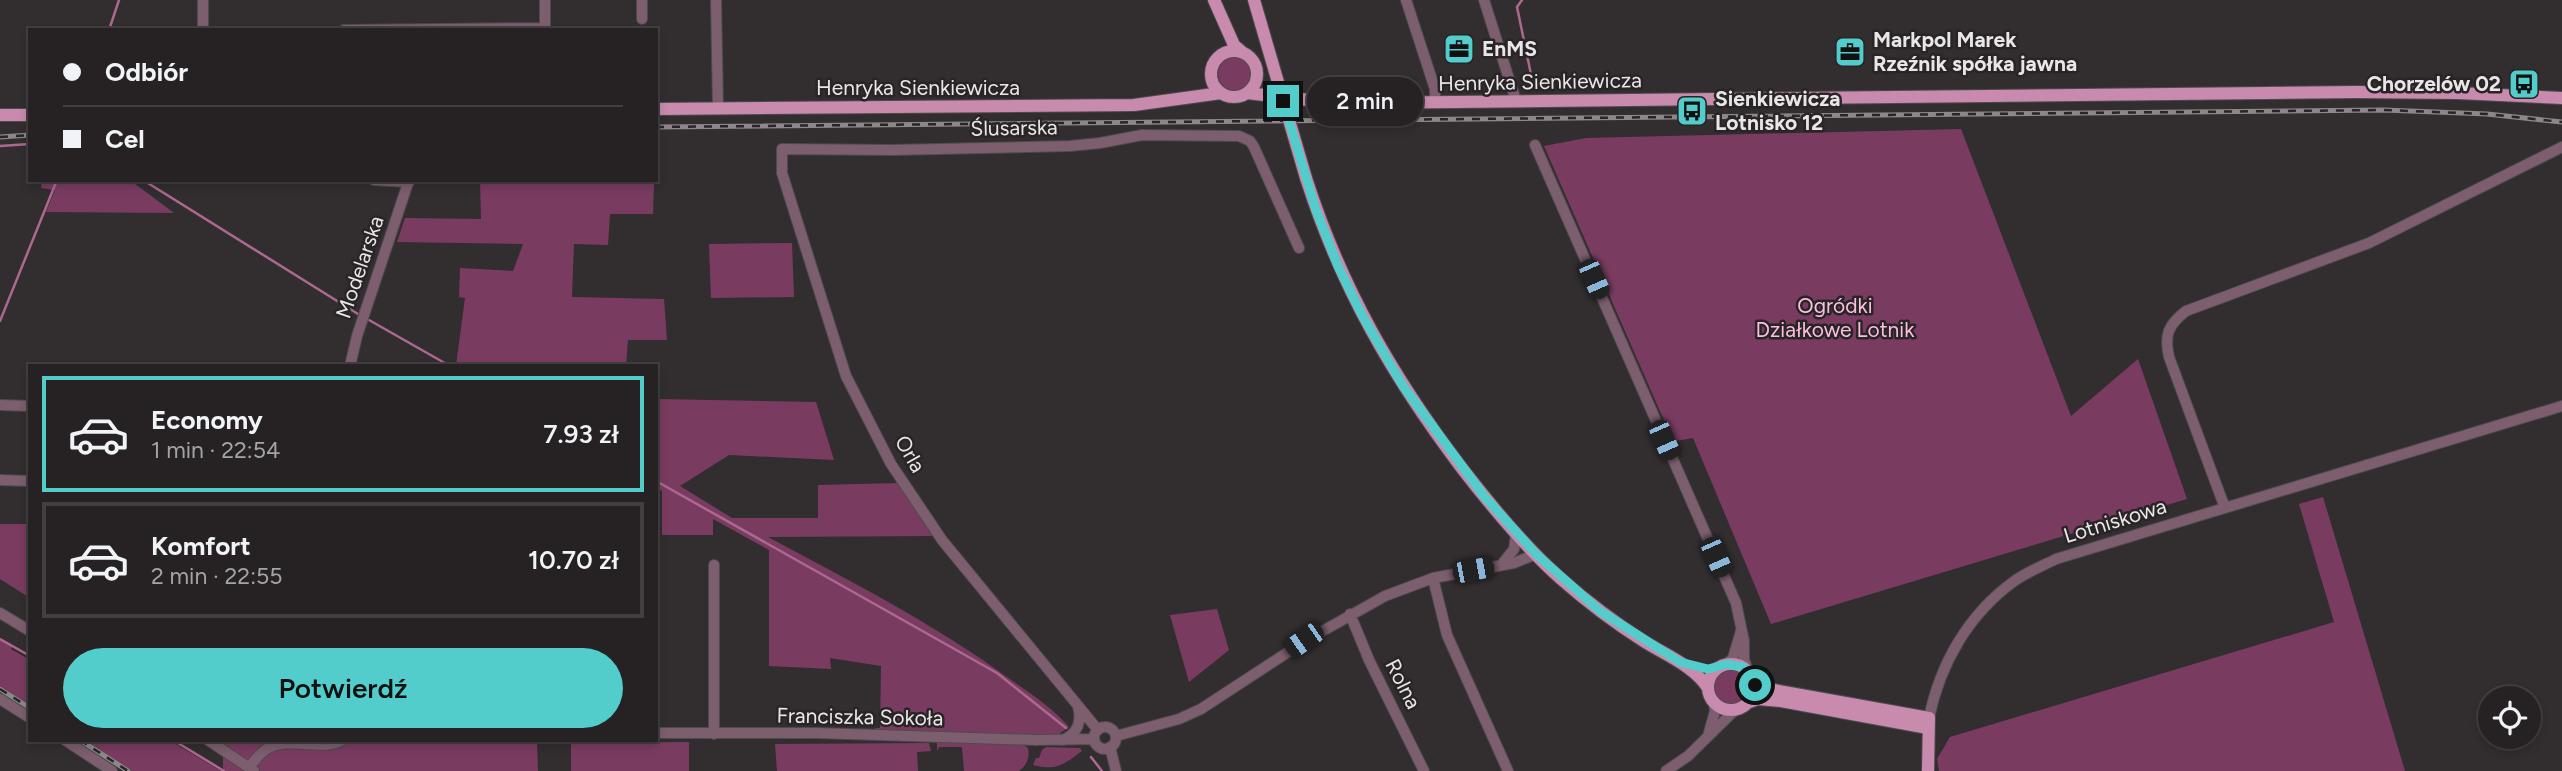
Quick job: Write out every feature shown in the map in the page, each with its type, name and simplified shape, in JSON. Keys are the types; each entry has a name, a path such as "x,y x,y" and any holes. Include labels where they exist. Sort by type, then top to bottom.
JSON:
{"main road":[{"path":"1254,0 1306,178 1338,266 1375,340 1403,386 1434,431 1516,534 1600,611 1680,662 1703,680 1714,703 1723,709 1735,710 1758,699 1929,723"},
{"path":"1215,4 1234,45 1251,57 1262,82 1286,97"},
{"path":"1215,4 1222,48 1213,64 1211,75 1214,85 1221,93 1231,97 1247,93 1255,85 1258,74"},
{"path":"1219,56 1229,51 1241,51"},
{"name":"Henryka Sienkiewicza","path":"1180,98 1202,85 1211,75"},
{"name":"Henryka Sienkiewicza","path":"1247,93 1325,102 2356,92 2562,98"},
{"name":"Henryka Sienkiewicza","path":"658,109 1134,105 1221,93"},
{"path":"0,116 28,115"},
{"path":"1680,662 1708,669 1738,665 1760,685 1774,690 1929,723"},
{"path":"1708,688 1710,677 1722,666"},
{"path":"1750,702 1755,691 1751,675"},
{"path":"1928,771 1929,723"}],"street":[{"path":"203,0 204,28"},
{"path":"545,0 545,28"},
{"path":"642,0 642,19"},
{"path":"716,0 718,108"},
{"path":"1406,0 1435,89 1435,102"},
{"path":"1484,0 1516,101"},
{"name":"Ślusarska","path":"782,149 892,150 1070,146 1100,144 1142,135 1245,137 1254,147 1298,248"},
{"path":"1535,145 1736,603 1751,675"},
{"path":"2225,508 2169,357 2166,337 2175,319 2197,307 2369,243 2562,147"},
{"name":"Orla","path":"782,149 782,173 846,376 891,464 942,540 1078,705 1096,735"},
{"name":"Modelarska","path":"350,364 357,336 409,182"},
{"path":"0,405 28,405"},
{"name":"Lotniskowa","path":"1929,723 1941,673 1959,639 1984,607 2013,581 2063,557 2562,407"},
{"path":"0,480 28,481"},
{"path":"1503,564 1514,549 1516,534"},
{"path":"1116,736 1179,719 1201,709 1304,640 1385,596 1433,578 1514,563 1536,554"},
{"path":"714,565 714,734"},
{"path":"1433,578 1447,635 1508,771"},
{"path":"0,613 28,630"},
{"name":"Rolna","path":"1350,614 1369,660 1424,771"},
{"path":"1722,666 1733,658 1741,631"},
{"path":"0,699 28,717"},
{"path":"1708,736 1716,711 1714,703"},
{"path":"1063,740 1069,737 1079,724 1081,717 1078,705"},
{"path":"1665,771 1688,756 1735,710"},
{"path":"1107,728 1116,736 1110,747 1100,747 1096,735 1107,728"},
{"name":"Franciszka Sokoła","path":"658,733 817,733 1063,740 1096,735"},
{"path":"68,742 113,771"},
{"path":"211,742 252,769 264,751 272,747 284,744 333,745 339,742"},
{"path":"1110,747 1116,771"}],"green space":[{"path":"1235,57 1247,62 1252,74 1247,86 1235,91 1223,86 1218,74 1223,62"},
{"name":"Ogródki Działkowe Lotnik","path":"1961,129 2071,416 2138,359 2187,499 1771,624 1693,438 1676,441 1670,434 1544,146 1586,138"},
{"path":"42,182 133,182 174,213 46,212 55,190 41,188"},
{"path":"480,182 654,184 653,214 610,214 608,245 574,244 572,297 664,299 667,340 628,340 626,364 456,364 465,298 459,297 460,268 513,271 523,244 397,242 405,218 481,219"},
{"path":"792,243 794,297 711,298 709,244"},
{"path":"658,399 816,402 834,460 729,455 680,486 732,518 818,518 818,485 899,483 935,536 768,537 892,604 952,640 1042,702 1069,727 1060,733 1060,736 876,732 875,728 880,728 881,666 830,658 831,669 769,666 769,550 713,519 713,535 662,535 662,491 658,488"},
{"path":"2323,497 2405,771 1939,771 1937,759 1950,737 2334,622 2299,504"},
{"path":"0,524 28,524 28,597 0,579"},
{"path":"1217,609 1229,650 1189,682 1170,615"},
{"path":"0,640 28,659 28,704 0,686"},
{"path":"1731,670 1743,675 1748,687 1743,699 1731,704 1719,699 1714,687 1719,675"},
{"path":"87,742 172,742 221,771 132,771"},
{"path":"223,742 537,742 538,771 223,771"},
{"path":"689,742 689,771 571,771 571,743"},
{"path":"937,742 1022,744 1028,748 1028,758 1019,771 964,771 962,747 939,747 937,751"},
{"path":"929,743 931,751 917,752 918,771 777,771 775,744"},
{"path":"1046,747 1080,748 1082,751 1059,766 1033,765"}],"waterway":[{"path":"110,28 119,0"},
{"path":"1522,0 1517,7 1533,84"},
{"path":"0,146 28,144"},
{"path":"0,321 56,182"},
{"path":"146,182 358,314"},
{"path":"369,320 446,364"},
{"path":"658,482 997,673 1066,728"},
{"path":"0,639 28,655"},
{"path":"176,742 224,771"},
{"path":"1091,757 1102,771"}],"railway":[{"path":"658,127 2384,110 2487,114 2562,122"},
{"path":"0,137 28,135"},
{"path":"0,689 28,707"},
{"path":"83,742 128,771"}],"place":[{"name":"EnMS","path":"1459,49"},
{"name":"Markpol Marek Rzeźnik spółka jawna","path":"1850,52"},
{"name":"Chorzelów 02","path":"2524,84"},
{"name":"Sienkiewicza Lotnisko 12","path":"1692,111"}],"route":[{"path":"1283,101 1316,210 1349,291 1403,386 1484,496 1516,534 1559,577 1600,611 1680,662 1708,669 1717,669 1727,664 1738,665 1748,670 1755,685"}]}
